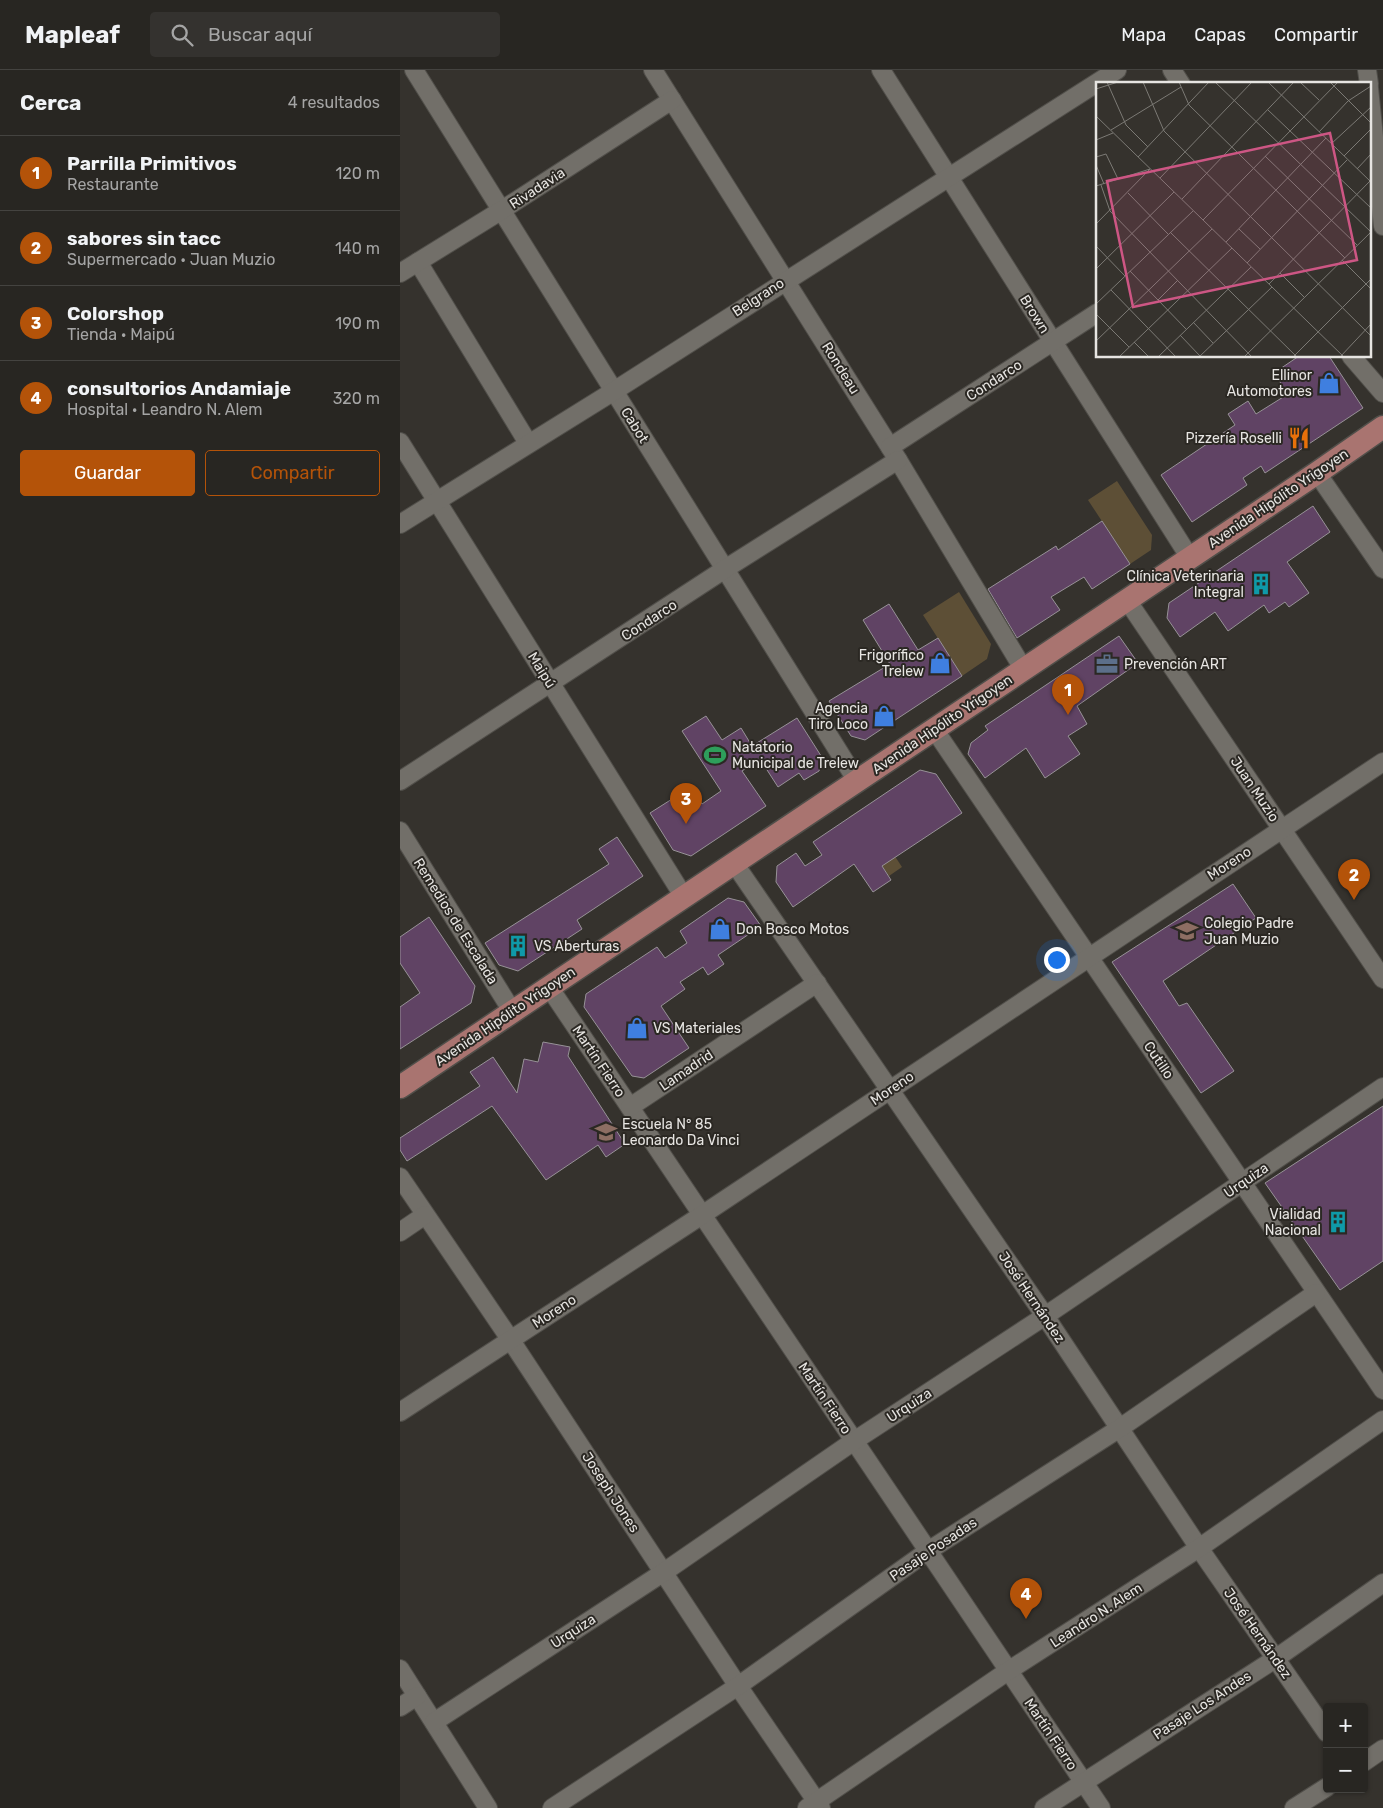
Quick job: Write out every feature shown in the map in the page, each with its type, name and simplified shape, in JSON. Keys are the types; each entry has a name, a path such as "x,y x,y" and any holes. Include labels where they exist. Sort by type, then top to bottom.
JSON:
{"main road":[{"name":"Avenida Hipólito Yrigoyen","path":"400,1086 1024,670 1383,427"}],"street":[{"name":"Cabot","path":"414,70 858,780"},
{"name":"Rondeau","path":"653,70 894,454 1024,670"},
{"name":"Brown","path":"881,70 1190,558"},
{"name":"Belgrano","path":"1097,82 1116,70"},
{"path":"1172,70 1180,82"},
{"name":"Belgrano","path":"400,524 614,391 1096,83"},
{"name":"Rivadavia","path":"400,273 502,210 672,100"},
{"path":"1371,101 1379,154 1383,226"},
{"path":"418,262 528,443"},
{"name":"Condarco","path":"400,781 725,569 1096,314"},
{"path":"1353,358 1383,393"},
{"name":"Maipú","path":"400,442 684,896"},
{"path":"1317,473 1383,569"},
{"name":"Juan Muzio","path":"1127,600 1383,979"},
{"name":"Cutillo","path":"934,729 1383,1390"},
{"name":"Moreno","path":"400,1412 702,1215 1383,762"},
{"name":"Remedios de Escalada","path":"400,831 512,1011"},
{"name":"José Hernández","path":"734,863 1045,1316 1199,1548 1323,1727"},
{"name":"Lamadrid","path":"630,1107 817,983"},
{"name":"Martín Fierro","path":"549,987 1101,1808"},
{"name":"Urquiza","path":"434,1722 664,1572 854,1441 1045,1316 1383,1087"},
{"name":"Joseph Jones","path":"400,1178 510,1339 664,1572 815,1806"},
{"path":"400,1232 426,1215"},
{"name":"Pasaje Posadas","path":"552,1808 738,1686 928,1550 1120,1428 1316,1293"},
{"name":"Leandro N. Alem","path":"815,1806 1008,1671 1199,1548 1383,1420"},
{"name":"Pasaje Los Andes","path":"1044,1808 1275,1658 1383,1583"},
{"path":"400,1669 488,1808"},
{"path":"400,1708 417,1696"},
{"path":"1368,1759 1383,1749"},
{"path":"1301,1806 1323,1790"}],"shaded area":[{"path":"1117,481 1152,535 1151,550 1130,564 1088,500"},
{"path":"959,592 991,644 987,659 962,676 923,615"},
{"path":"863,808 902,867 889,876 849,817"}],"building":[{"path":"1296,358 1330,358 1363,408 1265,473 1261,466 1243,478 1247,485 1192,522 1161,475 1235,425 1228,414 1248,401 1256,414 1288,394 1274,373"},
{"path":"1313,506 1330,532 1287,562 1309,593 1289,607 1285,602 1269,613 1264,605 1228,631 1215,612 1180,637 1167,618 1169,603"},
{"path":"1102,521 1130,564 1092,589 1084,577 1051,597 1060,610 1017,638 988,589 1056,546 1058,550"},
{"path":"889,604 918,650 938,638 962,676 865,740 851,736 829,701 890,664 863,620"},
{"path":"1119,636 1138,663 1077,706 1087,724 1068,736 1080,754 1045,778 1026,748 985,778 968,754 971,743 988,730 985,726"},
{"path":"706,716 722,740 741,728 752,746 797,718 823,759 819,771 804,780 799,773 778,787 760,759 742,771 766,806 691,856 673,850 650,813 691,787 702,804 721,791 682,731"},
{"path":"920,770 936,774 962,813 882,866 891,880 873,892 854,864 793,907 776,882 777,866 796,853 805,866 822,855 813,842"},
{"path":"617,837 643,876 577,920 582,929 518,971 499,965 485,943 609,864 599,849"},
{"path":"1233,884 1256,918 1163,981 1179,1006 1187,1003 1234,1071 1201,1093 1112,962"},
{"path":"728,898 744,902 761,926 718,955 724,964 708,975 703,967 680,982 685,989 661,1006 689,1048 644,1078 632,1076 584,1007 586,994 657,947 665,958 687,943 680,931"},
{"path":"429,917 475,986 471,1003 400,1049 400,1007 420,993 400,963 400,937"},
{"path":"543,1042 570,1047 568,1056 625,1144 606,1157 598,1145 546,1180 492,1106 407,1161 400,1150 400,1138 480,1086 470,1072 493,1057 517,1093 524,1059 538,1062"},
{"name":"Vialidad Nacional","path":"1383,1106 1383,1261 1340,1290 1265,1183"}],"place":[{"name":"Ellinor Automotores","path":"1329,383"},
{"name":"Pizzería Roselli","path":"1299,438"},
{"name":"Clínica Veterinaria Integral","path":"1261,584"},
{"name":"Frigorífico Trelew","path":"940,663"},
{"name":"Prevención ART","path":"1107,664"},
{"name":"Parrilla Primitivos","path":"1068,715"},
{"name":"Agencia Tiro Loco","path":"884,716"},
{"name":"Natatorio Municipal de Trelew","path":"715,755"},
{"name":"Colorshop","path":"686,824"},
{"name":"sabores sin tacc","path":"1354,900"},
{"name":"Don Bosco Motos","path":"720,929"},
{"name":"Colegio Padre Juan Muzio","path":"1187,931"},
{"name":"VS Aberturas","path":"518,946"},
{"name":"VS Materiales","path":"637,1028"},
{"name":"Escuela N° 85 Leonardo Da Vinci","path":"606,1132"},
{"name":"Vialidad Nacional","path":"1338,1222"},
{"name":"consultorios Andamiaje","path":"1026,1619"}]}
